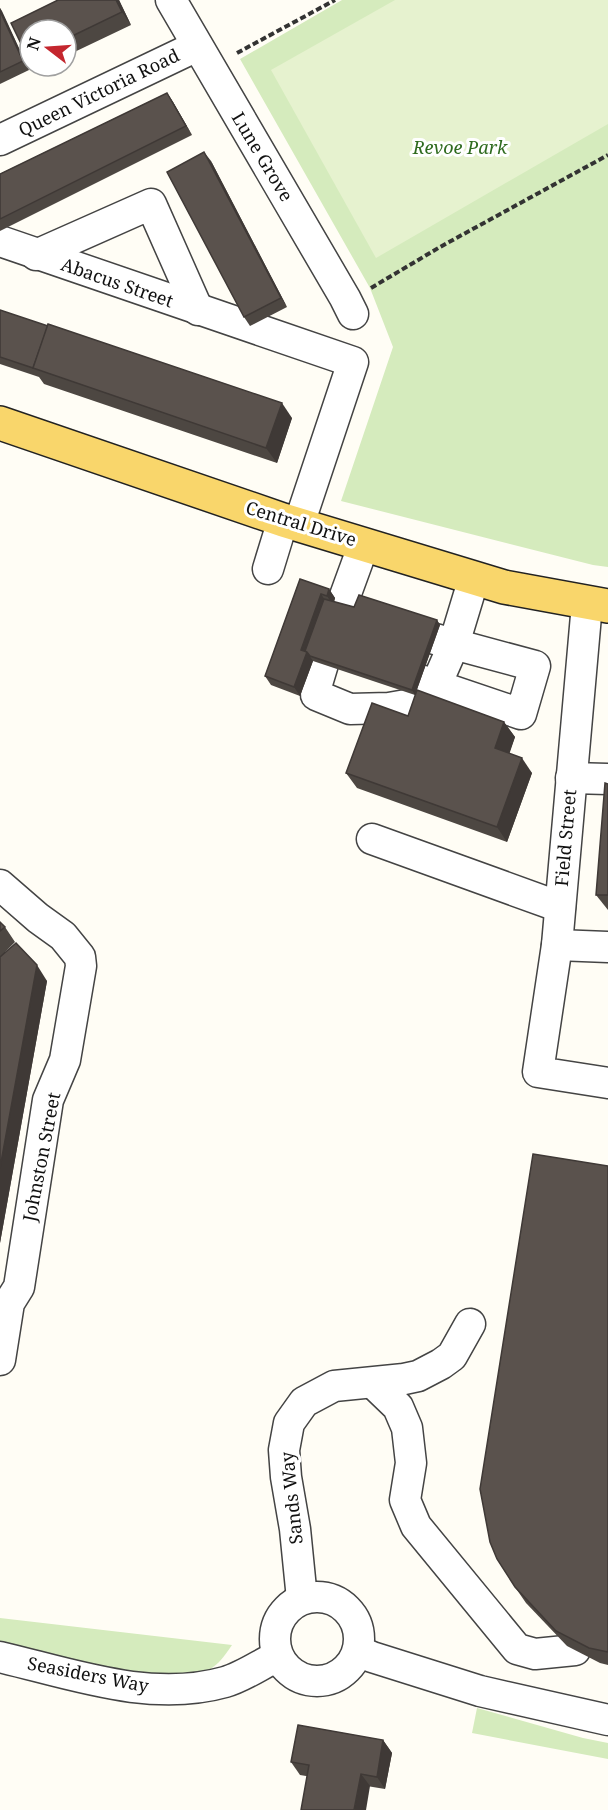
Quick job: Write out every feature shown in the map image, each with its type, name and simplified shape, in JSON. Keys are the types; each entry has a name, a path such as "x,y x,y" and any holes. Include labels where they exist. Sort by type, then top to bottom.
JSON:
{"main road":[{"name":"Central Drive","path":"0,423 291,522 474,578 504,587 598,605"}],"street":[{"name":"Lune Grove","path":"171,0 349,306"},
{"name":"Queen Victoria Road","path":"0,140 203,57"},
{"name":"Abacus Street","path":"36,255 150,204 198,310"},
{"name":"Abacus Street","path":"0,241 353,362 291,522"},
{"path":"268,569 291,522"},
{"path":"341,608 364,544"},
{"path":"322,664 316,695 350,709 389,708 429,701 436,663 474,578"},
{"name":"Field Street","path":"598,605 571,778 556,945 538,1072 608,1083"},
{"path":"571,778 608,779"},
{"path":"372,839 560,907"},
{"name":"Johnston Street","path":"0,885 63,936 80,957 79,978 65,1060 48,1100 19,1287 9,1303 0,1360"},
{"path":"556,945 608,947"},
{"name":"Sands Way","path":"302,1599 284,1450 289,1423 304,1402 334,1386 418,1376 441,1364 452,1356 470,1324"},
{"path":"373,1383 398,1407 407,1428 411,1463 405,1500 416,1526 517,1649 535,1654 575,1650"},
{"path":"315,1596 329,1598 341,1604 351,1613 358,1631 358,1651 352,1664 342,1674 329,1680 314,1682 301,1679 289,1672 278,1656 274,1637 277,1625 291,1605 302,1599 315,1596"},
{"path":"358,1651 480,1692 608,1720"},
{"name":"Seasiders Way","path":"0,1657 102,1681 152,1689 193,1689 228,1682 278,1656"}],"path":[{"name":"Queen Victoria Road","path":"203,57 335,0"},
{"path":"349,306 370,288 440,247 608,155"}],"green space":[{"name":"Revoe Park","path":"342,0 608,0 608,567 341,501 393,347 370,288 240,59"},
{"path":"395,0 608,0 608,124 376,258 271,70"},
{"path":"0,1618 232,1645 211,1669 183,1680 0,1650"},
{"path":"477,1708 608,1743 608,1759 472,1733"}],"building":[{"path":"58,0 116,0 122,12 78,33 78,18 21,18"},
{"path":"0,11 18,50 18,63 0,72"},
{"path":"18,20 18,37 11,23"},
{"path":"167,93 186,126 0,219 0,174"},
{"path":"204,152 281,298 244,317 167,172"},
{"path":"0,310 48,326 33,368 0,357"},
{"path":"48,324 282,403 266,448 33,368"},
{"path":"300,579 329,589 327,596 321,594 301,650 307,652 294,687 265,676"},
{"path":"359,595 437,620 412,690 310,656 305,651 324,599 354,607"},
{"path":"417,690 504,722 495,748 522,758 497,827 346,773 372,703 408,716"},
{"path":"605,783 608,784 608,895 596,895"},
{"path":"16,943 37,965 0,1168 0,957"},
{"path":"533,1154 608,1166 608,1652 589,1648 556,1631 515,1587 497,1559 490,1542 480,1489"},
{"path":"298,1725 383,1740 377,1777 361,1774 354,1810 301,1810 309,1765 291,1762"}]}
